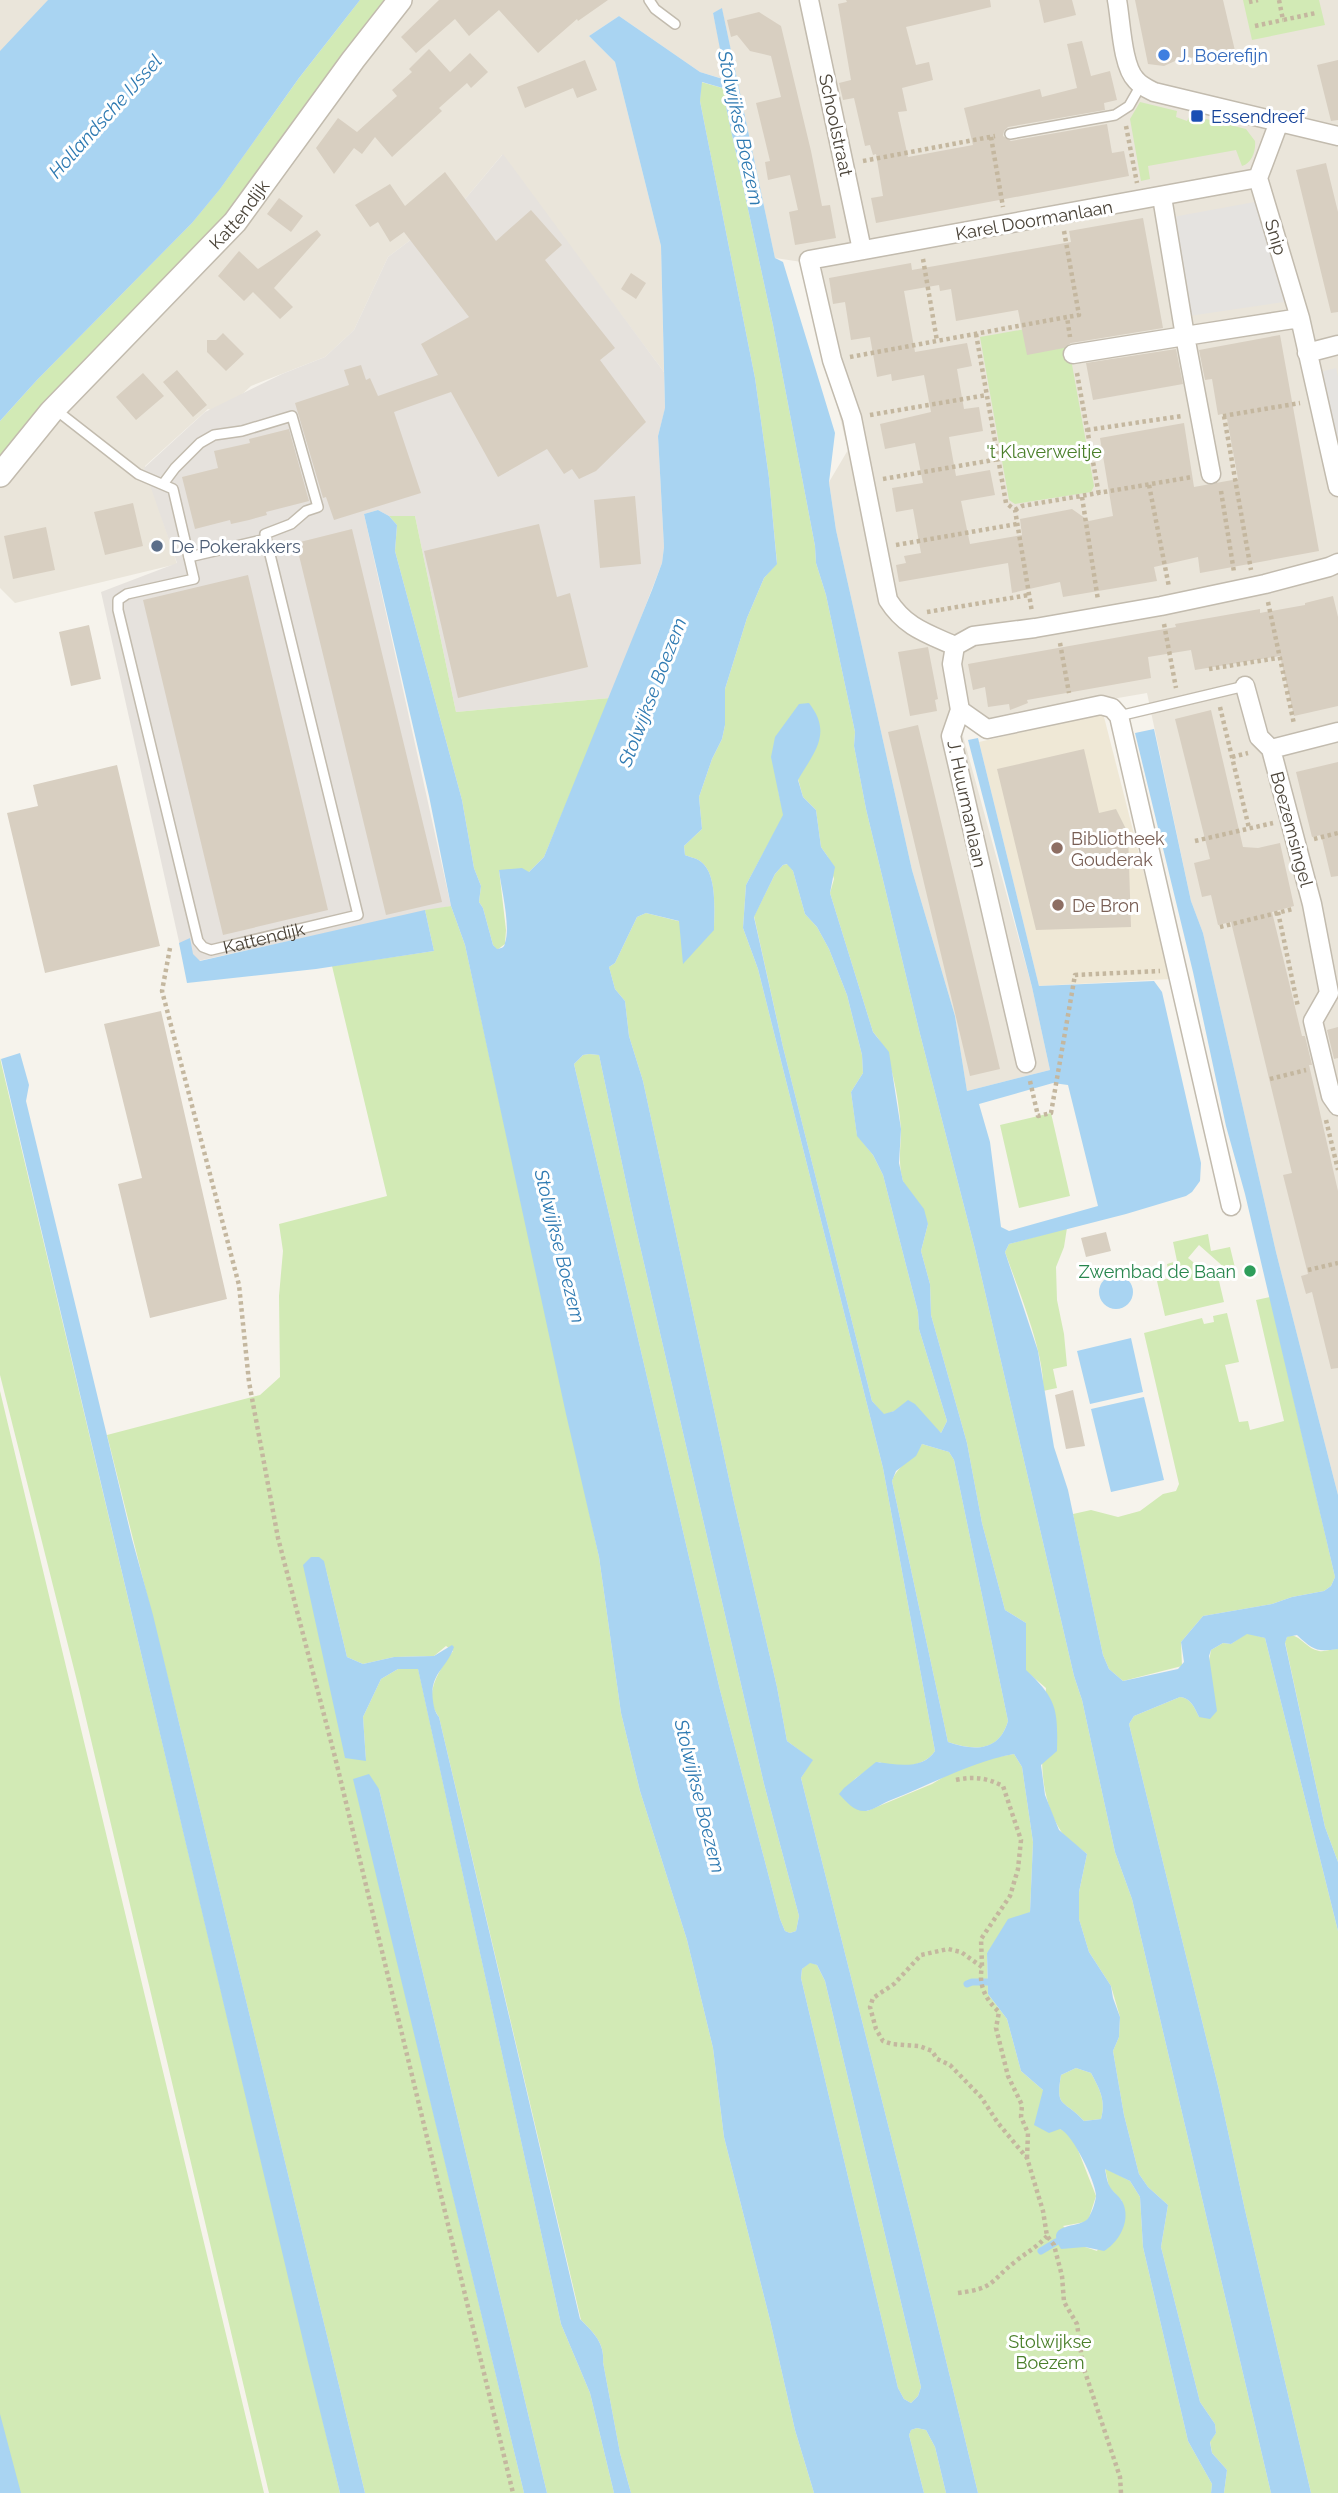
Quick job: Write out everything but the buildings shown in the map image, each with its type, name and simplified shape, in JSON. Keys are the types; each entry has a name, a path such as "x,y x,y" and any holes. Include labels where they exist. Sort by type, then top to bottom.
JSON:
{"street":[{"name":"Kattendijk","path":"0,475 55,409 234,222 400,0"},
{"name":"Schoolstraat","path":"809,0 862,250"},
{"path":"1117,0 1128,67 1133,78 1141,85 1154,92 1338,136"},
{"path":"1258,178 1279,122"},
{"name":"Karel Doormanlaan","path":"832,360 809,260 1258,178"},
{"name":"Snip","path":"1258,178 1300,318 1338,488"},
{"path":"1163,197 1200,417 1215,473"},
{"path":"1073,354 1300,318"},
{"path":"1307,353 1338,345"},
{"path":"832,360 852,418 888,600 898,617 955,646"},
{"path":"955,646 973,636 1057,625 1167,605 1252,587 1329,568 1338,563"},
{"path":"955,646 952,664 960,710"},
{"name":"Boezemsingel","path":"1245,686 1259,737 1271,749 1332,976 1329,993 1314,1021"},
{"name":"J. Huurmanlaan","path":"1026,1063 951,736 960,710 987,729 1101,705 1112,708 1119,716"},
{"path":"1119,716 1231,1206"},
{"path":"1271,749 1338,732"},
{"path":"1314,1021 1331,1096 1337,1105"}],"lane":[{"path":"649,0 655,9 676,24"},
{"path":"1010,134 1115,115 1123,112 1141,85"},
{"path":"55,409 138,474 163,484 200,443 214,435 242,431 292,416 318,507 306,511 290,524 265,534 266,539 189,557"},
{"name":"Kattendijk","path":"163,484 173,489 194,579 127,594 118,600 117,610 198,942 211,950 358,915 266,539"},
{"path":"1119,716 1245,686"}],"path":[{"path":"1249,2 1258,0"},
{"path":"1279,0 1283,20"},
{"path":"1255,26 1316,13"},
{"path":"1123,112 1140,201"},
{"path":"845,164 1010,134"},
{"path":"991,137 1006,225"},
{"path":"832,360 1079,315 1061,215"},
{"path":"919,240 937,341"},
{"path":"1067,317 1099,495"},
{"path":"976,334 1006,503 1015,510 1035,628"},
{"path":"852,418 987,396"},
{"path":"1087,430 1224,416 1318,400"},
{"path":"1224,416 1252,587"},
{"path":"865,483 999,459"},
{"path":"1015,510 1022,506 1099,495 1233,470"},
{"path":"1215,473 1278,658 1298,741"},
{"path":"1149,485 1178,703"},
{"path":"1082,497 1101,617"},
{"path":"878,549 1017,524"},
{"path":"898,617 1029,595"},
{"path":"1057,625 1073,711"},
{"path":"1209,669 1278,658"},
{"path":"1216,693 1249,828"},
{"path":"1195,841 1290,819"},
{"path":"1220,927 1311,904"},
{"path":"1278,912 1302,1023 1314,1021"},
{"path":"170,948 162,991 239,1285 249,1382 278,1538 338,1770 513,2493"},
{"path":"1026,1063 1038,1116 1051,1113 1074,975 1177,971"},
{"path":"1270,1079 1324,1066"},
{"path":"1337,1105 1323,1108 1338,1170"},
{"path":"1308,1270 1338,1262"},
{"path":"956,1780 971,1777 989,1779 1003,1786 1021,1840 1018,1869 1010,1896 981,1939 980,1976 982,1988 999,2012 996,2028 1008,2076 1022,2105 1021,2118 1028,2133 1027,2158 1047,2236 1053,2243 1062,2276 1064,2302 1077,2324 1083,2367 1120,2477 1121,2493"},
{"path":"982,1967 961,1952 948,1949 920,1955 894,1984 873,1998 870,2007 876,2029 883,2040 932,2051 937,2059 950,2066 981,2096 998,2123 1027,2158"},
{"path":"958,2293 981,2290 997,2280 1047,2236"}],"shaded area":[{"path":"0,0 128,0 0,129"},
{"path":"360,0 1338,0 1338,1495 1276,1252 1203,933 1191,901 1147,693 960,725 1032,987 1050,1070 967,1091 955,1016 912,870 836,530 829,482 848,450 802,262 775,258 722,9 713,13 727,80 700,72 619,16 589,36 615,62 661,246 664,372 502,155 466,198 388,257 354,330 325,357 251,386 221,414 208,409 145,466 177,564 15,603 0,588 0,426 37,380 192,223"},
{"path":"503,154 664,372 665,409 658,436 664,547 662,563 610,698 456,712 415,516 389,516 378,510 364,514 451,906 184,964 101,592 177,563 144,468 205,412 282,374 325,357 354,330 388,257 466,198"},
{"path":"1260,201 1284,302 1189,316 1173,217"},
{"path":"1336,368 1338,377 1338,445 1320,372"},
{"path":"1103,713 1171,979 1039,986 979,742"}],"green space":[{"path":"360,0 387,0 215,230 0,458 0,421 192,223"},
{"path":"1243,0 1319,0 1325,25 1252,40"},
{"name":"Stolwijkse Boezem","path":"701,82 726,89 726,107 773,325 816,563 826,595 855,732 854,746 866,809 975,1249 1074,1676 1082,1700 1115,1852 1132,1899 1271,2493 1224,2493 1227,2470 1212,2453 1210,2441 1216,2433 1215,2424 1200,2402 1161,2247 1168,2205 1148,2187 1139,2174 1124,2115 1113,2051 1119,2037 1120,2017 1111,1986 1089,1952 1079,1919 1079,1892 1087,1854 1061,1832 1046,1795 1042,1742 1046,1688 1025,1670 1026,1623 1005,1610 982,1523 967,1443 931,1315 930,1284 921,1251 928,1224 909,1195 902,1177 901,1129 890,1064 873,1032 830,893 834,879 828,857 821,847 816,810 803,797 798,779 805,767 778,790 784,815 746,885 743,928 758,969 883,1468 935,1751 924,1761 909,1766 893,1766 879,1762 856,1778 840,1794 867,1811 932,1784 952,1772 992,1758 1014,1754 1022,1767 1033,1842 1030,1912 987,1953 988,1994 1007,2019 1021,2071 1043,2090 1060,2129 1067,2132 1076,2145 1096,2196 1089,2218 1085,2222 1063,2226 1085,2247 1097,2251 1122,2201 1109,2187 1105,2168 1130,2181 1140,2197 1143,2247 1188,2441 1212,2484 1211,2493 978,2493 801,1778 812,1760 787,1741 643,1081 629,1036 625,1001 615,989 609,967 615,963 637,917 646,913 714,930 714,893 710,874 700,861 685,855 684,846 702,829 699,797 722,739 725,725 725,689 747,618 764,578 777,563 755,378 700,101"},
{"path":"1140,102 1177,111 1176,117 1187,121 1190,115 1246,129 1255,141 1253,156 1242,166 1236,150 1148,166 1150,179 1141,181 1130,119"},
{"name":"'t Klaverweitje","path":"1060,323 1065,326 1094,486 1091,492 1015,504 1009,500 980,337"},
{"path":"389,516 415,516 456,712 610,698 544,857 529,872 499,870 506,930 505,944 497,950 479,902 481,886 474,868 462,800 395,551 397,525"},
{"path":"788,864 793,871 805,914 817,927 829,949 847,995 862,1055 863,1073 851,1092 857,1135 873,1155 883,1175 918,1312 919,1329 947,1421 941,1433 934,1427 894,1411 884,1415 872,1401 783,1047 754,916 775,874 783,865"},
{"path":"451,906 465,945 599,1557 621,1713 640,1791 687,1940 713,2048 724,2137 795,2430 814,2493 631,2493 620,2453 602,2349 594,2334 581,2320 439,1717 432,1700 434,1683 453,1651 446,1646 434,1656 394,1657 363,1664 347,1657 324,1561 366,1761 363,1717 381,1679 398,1669 418,1668 561,2324 590,2393 614,2493 547,2493 379,1789 354,1779 524,2493 365,2493 107,1435 260,1395 280,1377 279,1296 283,1251 279,1224 387,1196 332,966 434,951 425,910"},
{"path":"583,1055 599,1055 634,1220 764,1784 799,1916 796,1931 790,1933 785,1931 780,1919 720,1690 574,1064"},
{"path":"0,1058 340,2493 269,2493 79,1689 0,1375"},
{"path":"1051,1113 1070,1196 1019,1208 1000,1125"},
{"path":"1067,1228 1064,1247 1056,1267 1057,1300 1067,1366 1053,1369 1057,1388 1043,1391 1043,1377 1035,1341 1005,1252 1009,1244"},
{"path":"1208,1234 1211,1251 1230,1247 1237,1276 1199,1245 1188,1258 1212,1277 1214,1275 1221,1280 1219,1281 1224,1302 1165,1316 1157,1281 1170,1278 1167,1264 1177,1261 1173,1242"},
{"path":"1270,1297 1335,1577 1331,1586 1324,1591 1272,1604 1203,1616 1181,1642 1182,1666 1123,1681 1109,1669 1103,1655 1073,1514 1091,1510 1118,1517 1140,1511 1163,1494 1176,1491 1179,1484 1144,1333 1202,1318 1204,1324 1214,1322 1213,1316 1227,1313 1239,1362 1225,1365 1239,1422 1248,1421 1250,1430 1284,1421 1256,1300"},
{"path":"0,1391 264,2493 0,2493"},
{"path":"922,1444 949,1452 954,1460 1008,1721 999,1739 985,1747 968,1747 948,1742 892,1481 898,1470"},
{"path":"1247,1633 1265,1638 1338,1931 1338,2493 1311,2493 1219,2090 1129,1724 1134,1716 1180,1697 1190,1701 1199,1717 1211,1650 1223,1643 1231,1644"},
{"path":"1291,1635 1315,1650 1338,1649 1338,1862 1325,1827 1285,1642"},
{"path":"810,1962 817,1965 825,1981 921,2387 918,2396 911,2403 904,2399 898,2388 801,1978 802,1969"},
{"path":"1076,2068 1091,2073 1097,2085 1102,2101 1101,2119 1084,2121 1060,2099 1061,2075"},
{"path":"911,2430 926,2430 935,2447 946,2493 924,2493 909,2435"}],"water":[{"name":"Hollandsche IJssel","path":"48,0 360,0 192,223 0,421 0,51"},
{"name":"Stolwijkse Boezem","path":"722,8 775,258 783,262 835,433 829,482 836,530 912,870 955,1016 967,1091 1050,1070 1032,987 968,740 978,738 1039,986 1154,981 1162,992 1201,1163 1200,1181 1186,1196 1009,1244 1005,1252 1038,1351 1054,1447 1068,1490 1103,1655 1109,1669 1123,1681 1178,1669 1184,1662 1181,1642 1203,1616 1272,1604 1324,1591 1331,1586 1335,1577 1135,733 1154,729 1191,901 1203,933 1276,1252 1338,1495 1338,1649 1315,1649 1297,1635 1287,1637 1285,1643 1325,1827 1338,1862 1338,1931 1265,1638 1247,1634 1231,1644 1223,1643 1211,1650 1209,1656 1217,1711 1210,1719 1199,1717 1190,1701 1180,1697 1134,1716 1129,1724 1219,2090 1311,2493 1271,2493 1132,1899 1115,1852 1082,1700 1074,1676 975,1249 866,809 854,746 855,732 826,595 816,563 773,325 726,107 726,89 702,82 700,101 755,378 769,478 777,564 764,578 747,618 725,689 725,725 722,739 699,797 702,829 684,846 685,855 700,861 710,874 714,893 714,930 683,964 679,921 646,913 637,917 615,963 609,967 615,989 625,1001 629,1036 643,1081 787,1741 813,1760 801,1778 978,2493 946,2493 935,2447 926,2430 917,2428 911,2430 909,2435 924,2493 814,2493 795,2430 724,2137 713,2048 687,1940 640,1791 621,1713 599,1557 465,945 451,906 429,796 364,514 378,510 389,516 397,525 395,551 462,800 474,868 481,886 479,902 493,945 497,949 501,948 507,936 507,927 499,870 522,868 529,872 544,857 652,590 662,563 664,547 658,436 665,408 661,246 615,62 589,36 619,16 700,72 726,80 713,13","holes":["583,1055 599,1055 634,1220 764,1784 799,1916 796,1931 790,1933 785,1931 780,1919 720,1690 574,1064","1053,1083 1068,1085 1098,1206 1009,1231 1001,1227 990,1142 979,1104","810,1963 817,1965 825,1981 921,2387 918,2396 911,2403 904,2399 898,2388 801,1978 802,1969"]},
{"path":"809,703 820,724 820,734 815,752 798,780 803,797 816,810 821,847 835,867 830,893 873,1032 889,1052 901,1129 899,1163 903,1181 924,1209 928,1224 921,1251 930,1284 931,1315 967,1443 982,1523 1005,1610 1026,1623 1026,1670 1044,1689 1054,1706 1057,1751 1041,1765 1045,1795 1059,1830 1087,1854 1079,1892 1079,1919 1089,1952 1111,1986 1120,2017 1119,2037 1113,2051 1124,2115 1139,2174 1148,2187 1168,2205 1161,2247 1200,2402 1215,2424 1216,2433 1210,2442 1212,2453 1227,2470 1224,2493 1211,2493 1212,2484 1188,2441 1143,2247 1140,2197 1130,2181 1105,2169 1109,2185 1122,2201 1125,2210 1126,2217 1119,2237 1104,2251 1085,2247 1061,2249 1057,2234 1060,2230 1089,2217 1095,2200 1095,2188 1071,2139 1060,2129 1049,2133 1034,2125 1043,2090 1021,2071 1007,2019 988,1994 987,1953 1008,1919 1030,1912 1033,1842 1022,1767 1014,1754 982,1762 866,1811 854,1808 839,1794 876,1762 916,1764 930,1757 935,1751 883,1468 758,969 743,928 746,885 783,815 771,757 775,737 799,704","holes":["787,864 793,871 805,914 817,927 829,949 847,995 862,1055 863,1073 851,1092 857,1136 873,1155 883,1175 918,1312 919,1329 947,1421 941,1433 915,1404 908,1400 894,1411 884,1414 872,1401 783,1047 754,917 775,874","922,1444 949,1452 954,1460 1008,1721 998,1739 984,1747 967,1747 948,1742 892,1481 896,1471 916,1456","1076,2068 1091,2073 1101,2095 1101,2119 1084,2121 1060,2099 1061,2075"]},
{"path":"425,910 434,951 316,969 187,983 179,943 190,938 193,954 200,961"},
{"path":"20,1053 29,1085 26,1101 365,2493 340,2493 308,2362 1,1059"},
{"path":"1116,1275 1128,1280 1133,1292 1128,1304 1116,1309 1104,1304 1099,1292 1104,1280"},
{"path":"1131,1338 1143,1392 1090,1404 1077,1351"},
{"path":"1144,1397 1164,1480 1111,1492 1091,1409"},
{"path":"311,1557 319,1557 324,1561 347,1657 363,1664 394,1657 434,1656 452,1645 454,1647 436,1677 432,1692 434,1706 439,1717 580,2319 594,2333 602,2349 620,2453 631,2493 614,2493 590,2393 561,2324 418,1669 398,1669 381,1679 363,1717 366,1761 345,1758 303,1565"},
{"path":"369,1774 379,1789 547,2493 524,2493 353,1779"},
{"path":"0,2414 21,2493 0,2493"}],"waterway":[{"path":"967,1984 988,1982"},
{"path":"1041,2251 1056,2242"}],"place":[{"name":"J. Boerefijn","path":"1164,55"},
{"name":"Essendreef","path":"1197,116"},
{"name":"De Pokerakkers","path":"157,546"},
{"name":"Bibliotheek Gouderak","path":"1057,848"},
{"name":"De Bron","path":"1058,905"},
{"name":"Zwembad de Baan","path":"1250,1271"}]}
